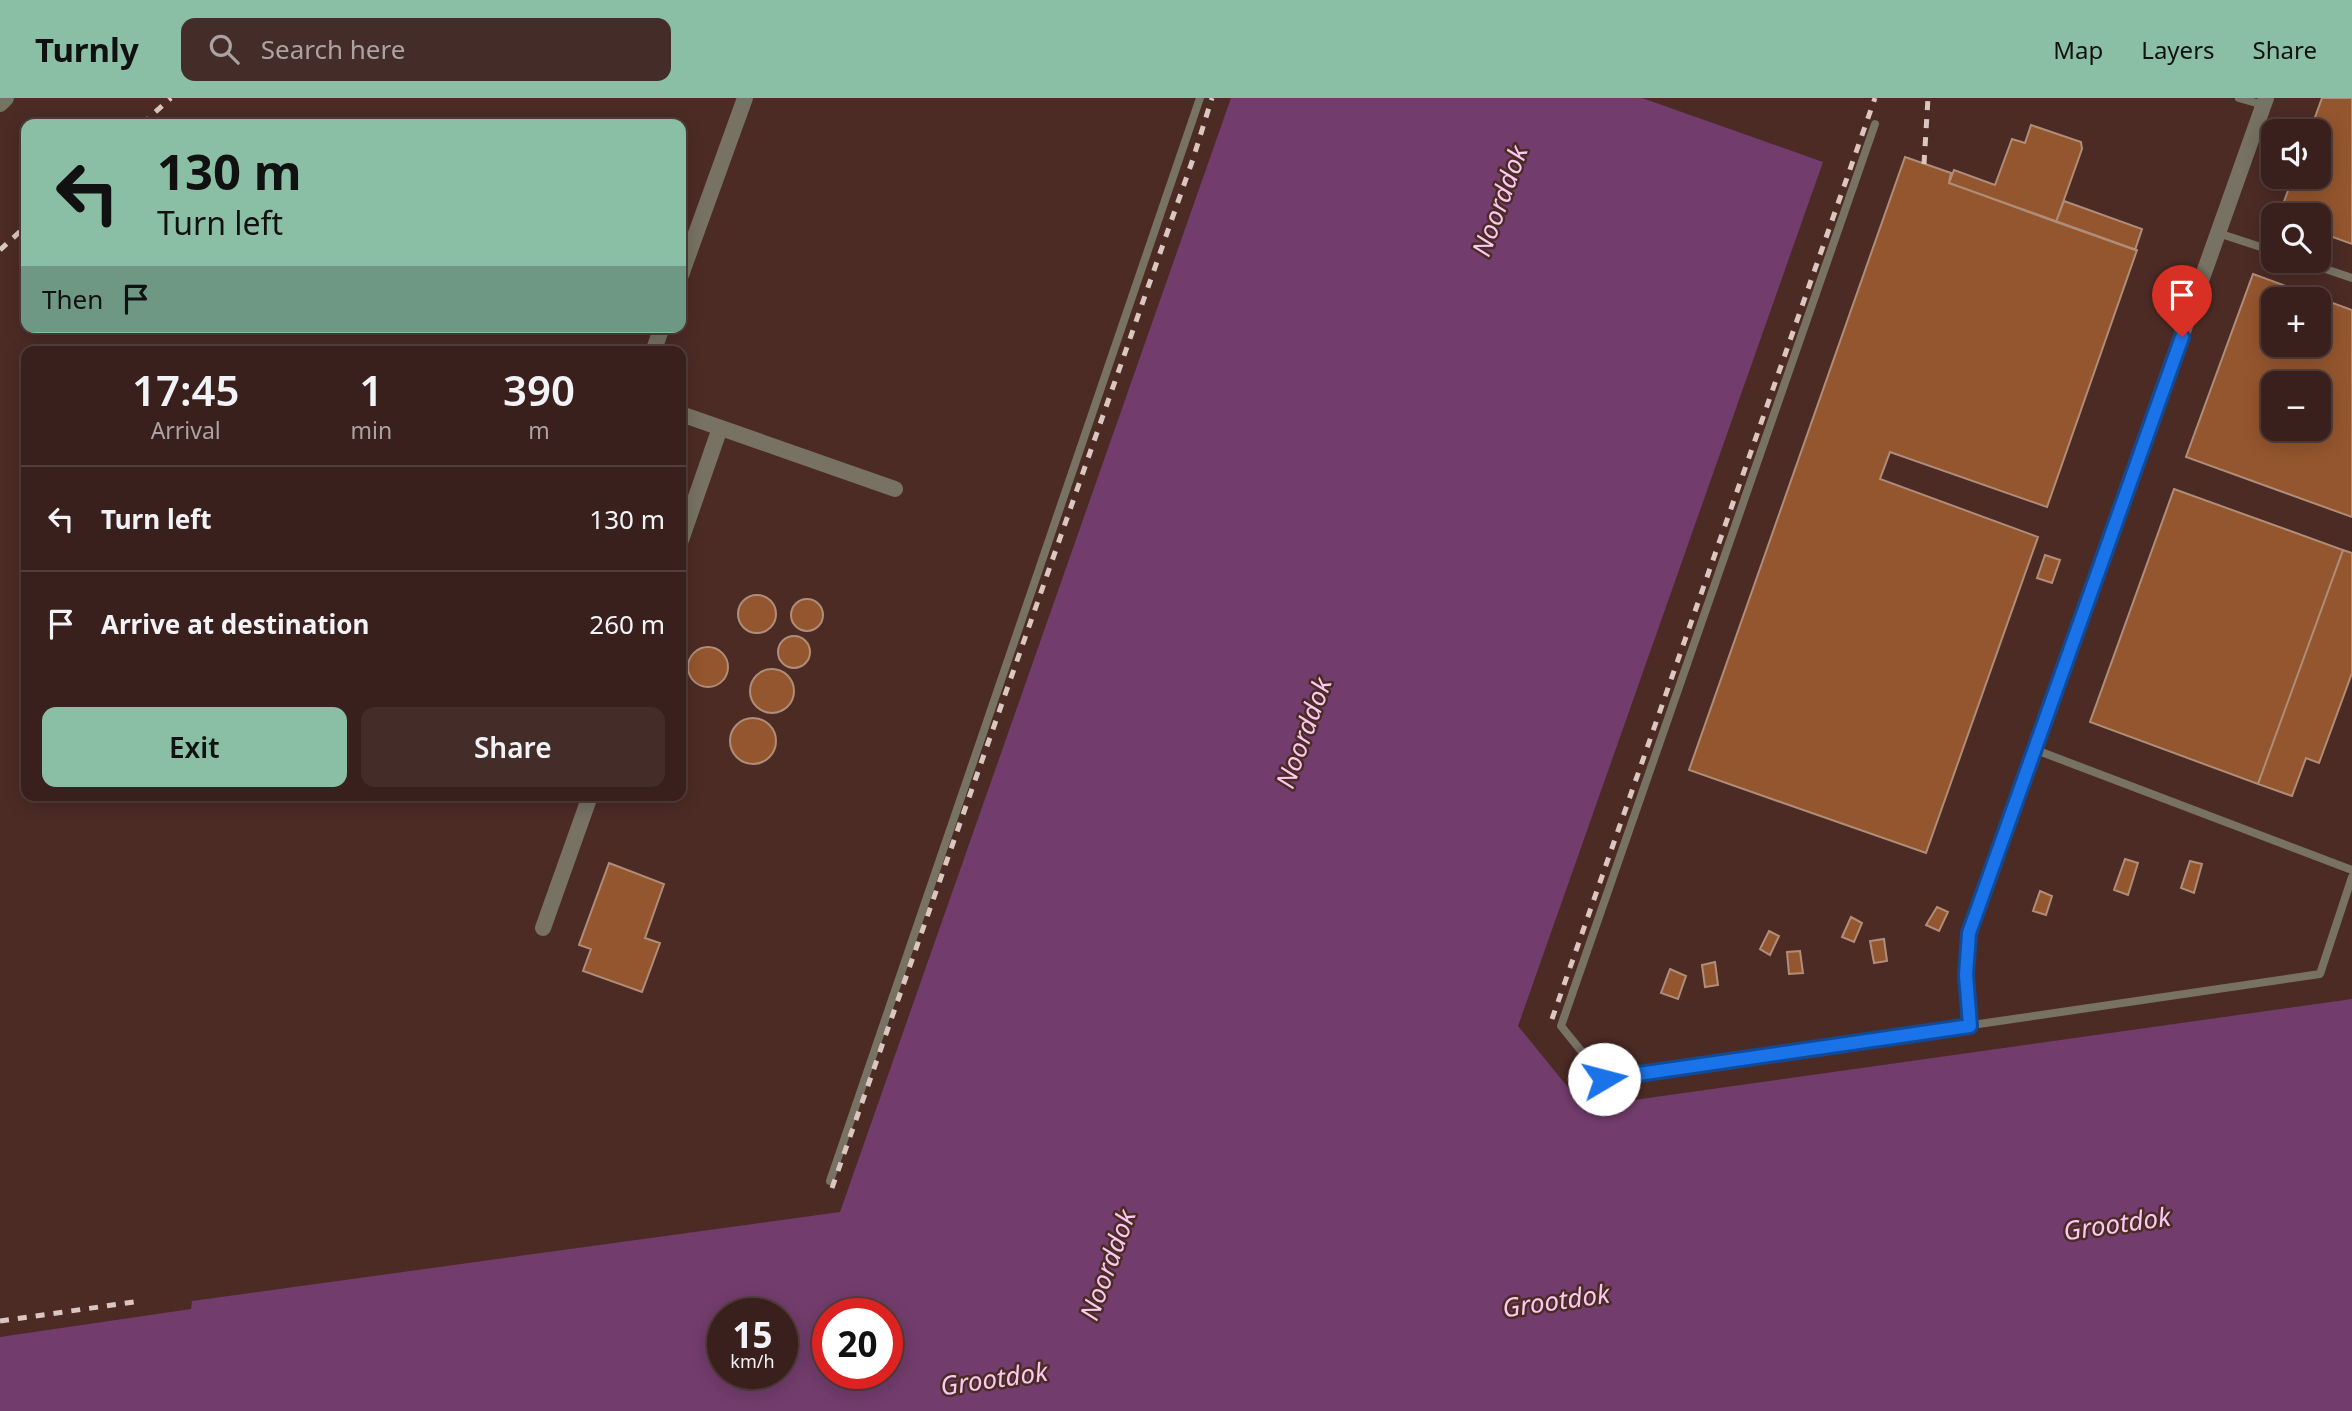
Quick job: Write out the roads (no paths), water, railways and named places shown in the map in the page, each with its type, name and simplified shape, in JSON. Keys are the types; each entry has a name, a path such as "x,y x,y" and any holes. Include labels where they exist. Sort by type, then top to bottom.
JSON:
{"street":[{"path":"0,104 6,98"},
{"path":"686,261 745,98"},
{"path":"1970,1026 1966,975 1969,933 2265,102"},
{"path":"686,416 895,489"},
{"path":"686,526 720,428"},
{"path":"543,928 588,801"}],"lane":[{"path":"830,1181 1200,98"},
{"path":"2239,98 2265,102"},
{"path":"1875,124 1561,1026 1604,1079 2320,974 2352,877"},
{"path":"2218,233 2261,247"},
{"path":"2331,271 2352,278"},
{"path":"2036,750 2352,870"}],"water":[{"path":"1231,98 1642,98 1823,162 1518,1026 1584,1107 2352,999 2352,1411 0,1411 0,1337 191,1309 192,1301 840,1212"}],"railway":[{"path":"148,119 171,98"},
{"path":"832,1188 1193,159 1212,98"},
{"path":"1552,1019 1875,98"},
{"path":"1924,164 1928,98"},
{"path":"0,250 21,231"},
{"path":"0,1321 134,1302"}],"water label":[{"name":"Noorddok","path":"1500,201"},
{"name":"Noorddok","path":"1304,733"},
{"name":"Grootdok","path":"2117,1224"},
{"name":"Noorddok","path":"1108,1265"},
{"name":"Grootdok","path":"1556,1301"},
{"name":"Grootdok","path":"994,1379"}]}
